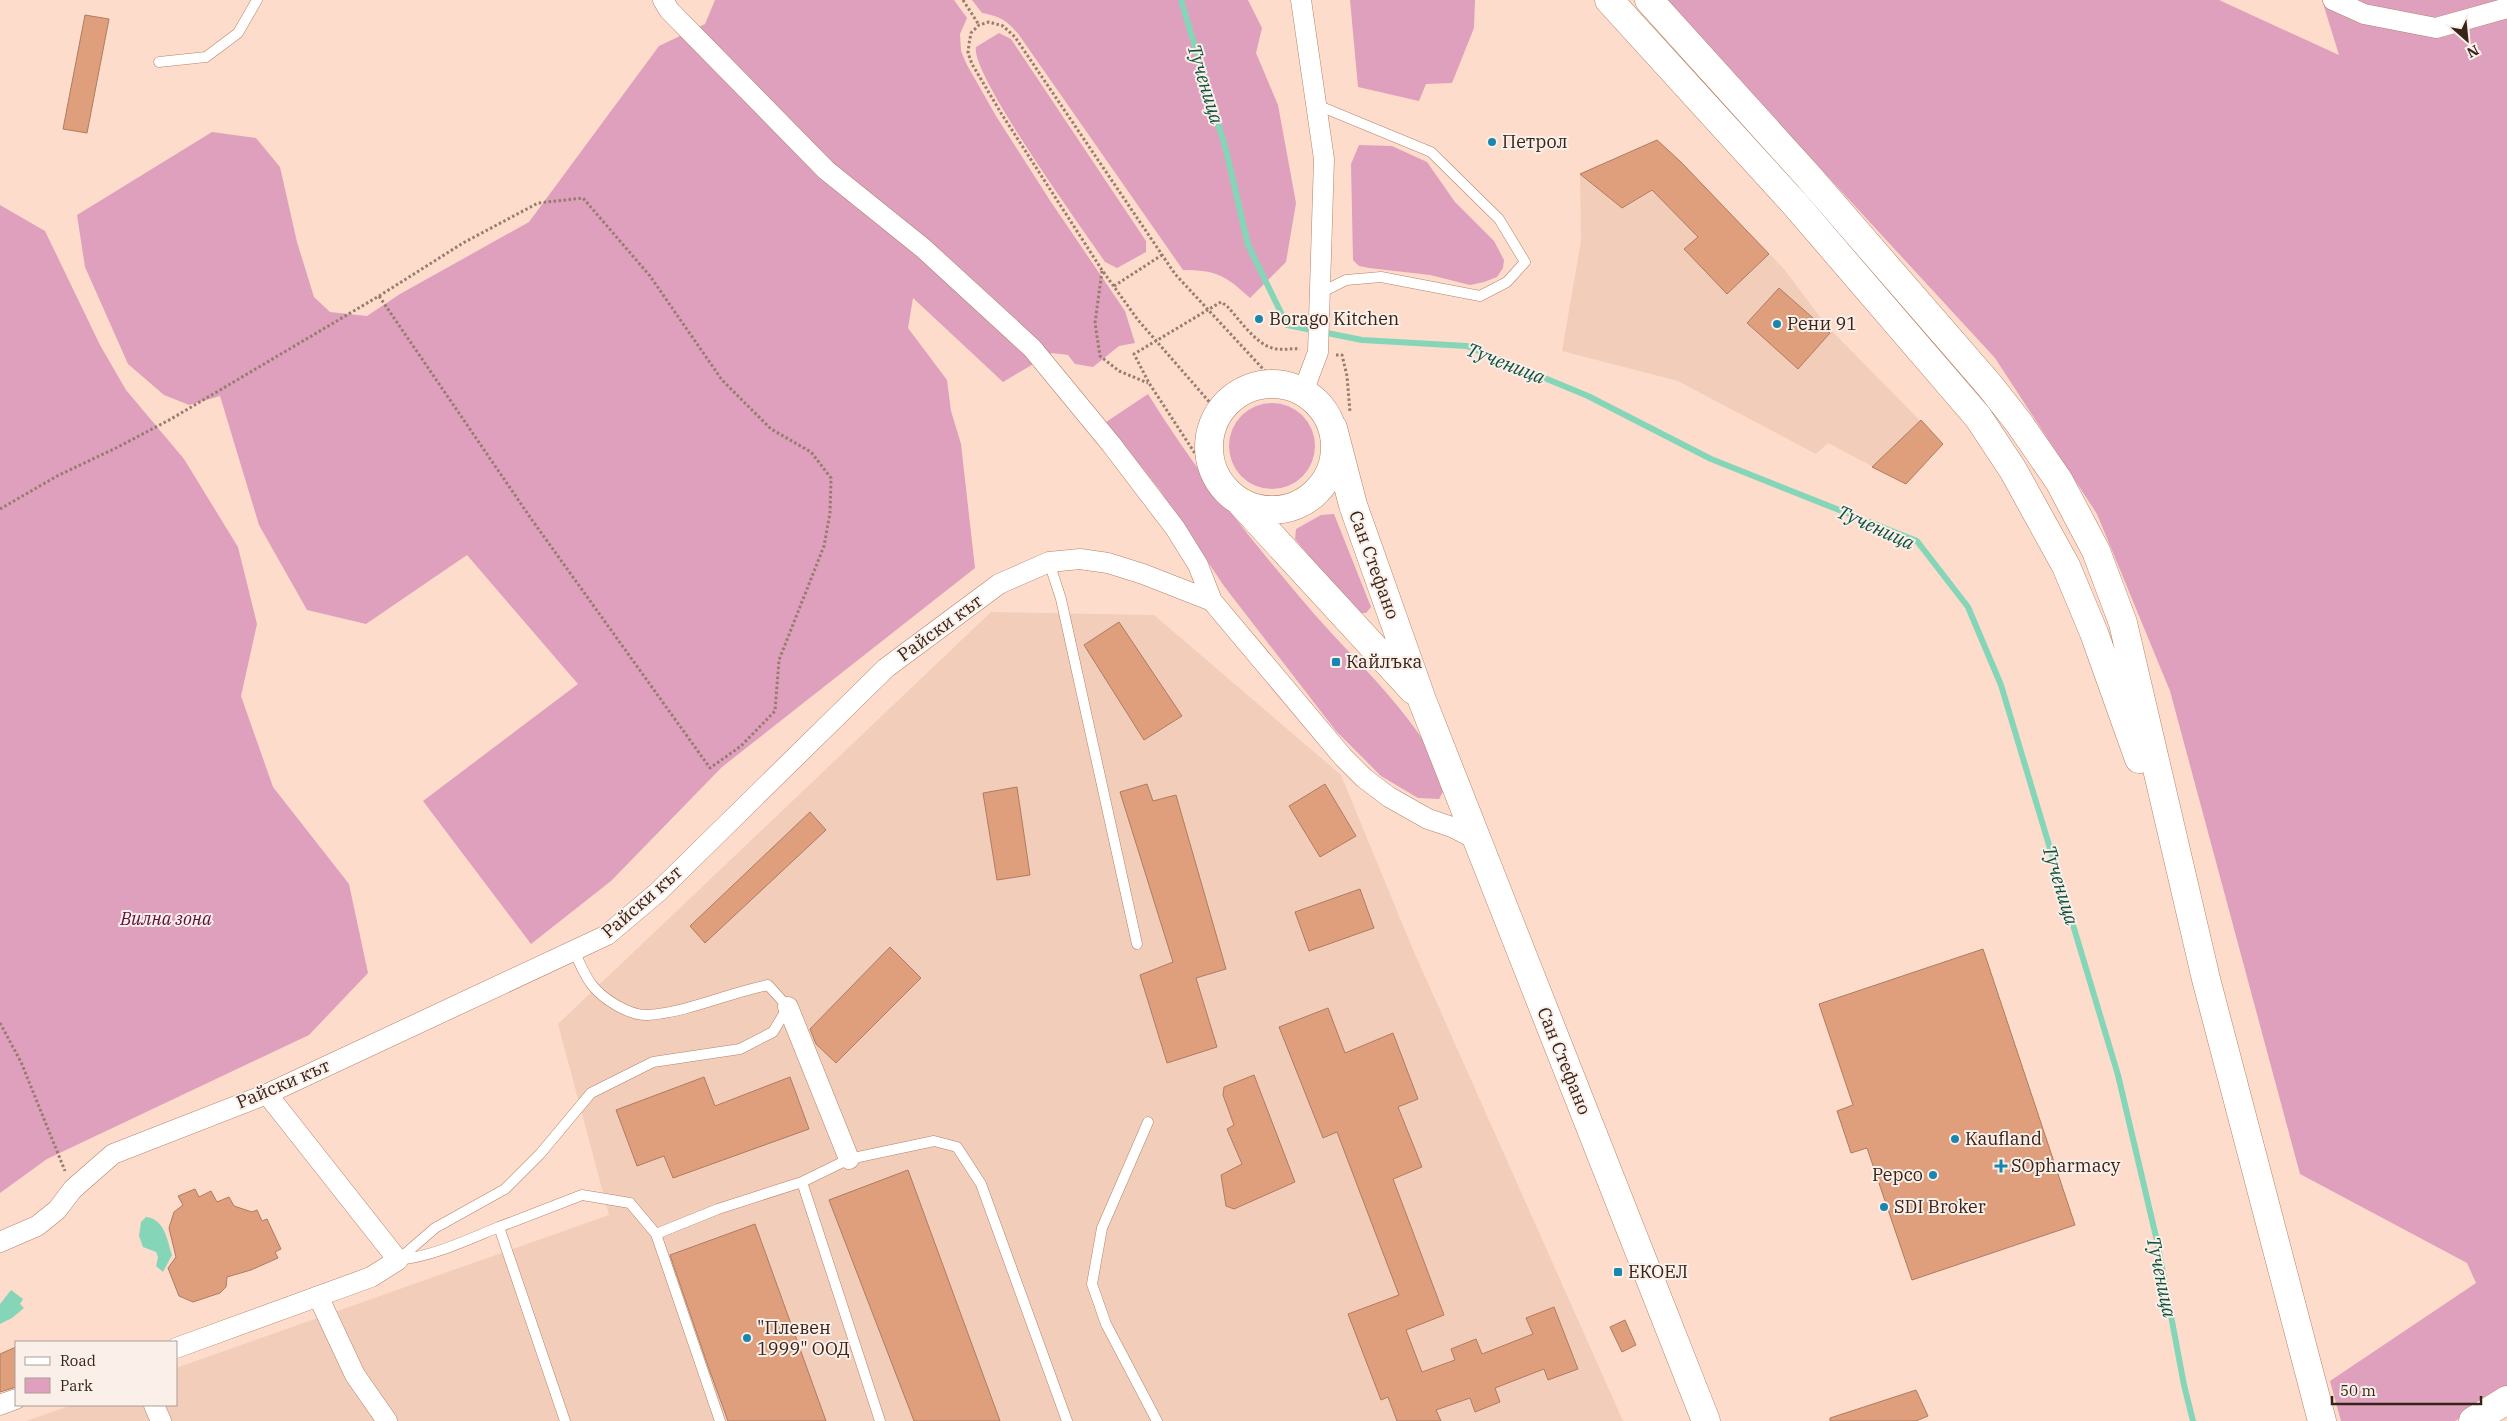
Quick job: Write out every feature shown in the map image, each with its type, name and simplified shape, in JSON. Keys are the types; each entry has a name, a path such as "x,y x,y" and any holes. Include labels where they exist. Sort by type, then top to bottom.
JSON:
{"main road":[{"path":"1609,0 1794,203 1925,354 1978,417 2013,470 2062,558 2088,617 2183,886"},
{"path":"1649,0 1808,176 1990,386 2019,423 2058,481 2096,551 2123,623 2183,886 2322,1421"},
{"path":"1260,385 1290,388 1321,407 1333,428 1336,446 1334,465 1326,482 1313,496 1296,506 1278,511 1259,510 1241,503 1227,492 1217,479 1210,463 1209,446 1212,428 1219,413 1230,400 1244,390 1260,385"},
{"name":"Сан Стефано","path":"1333,428 1352,506 1422,700 1706,1421"},
{"name":"Сан Стефано","path":"1241,503 1422,700"},
{"path":"2473,1421 2507,1400"}],"street":[{"path":"1290,388 1318,348 1324,158 1301,0"},
{"path":"2333,0 2364,14 2436,28 2507,8"},
{"path":"663,3 826,170 923,248 1032,348 1111,444 1175,528 1198,566 1212,601 1364,778 1389,797 1428,819 1452,827 1476,839"},
{"name":"Райски кът","path":"0,1242 37,1226 57,1210 73,1189 113,1154 267,1094 607,936 658,892 886,668 1000,584 1049,562 1080,559 1108,563 1143,574 1212,601"},
{"path":"788,1007 849,1159"},
{"path":"178,1347 370,1277 398,1260 267,1094"},
{"path":"318,1296 355,1375 387,1421"},
{"path":"0,1406 15,1399"},
{"path":"154,1406 161,1421"}],"lane":[{"path":"159,62 206,57 238,33 257,0"},
{"path":"1317,105 1431,152 1499,220 1525,262 1507,282 1480,296 1381,277 1346,280 1320,293"},
{"path":"1049,562 1061,599 1137,944"},
{"path":"398,1260 436,1228 505,1189 540,1154 591,1093 653,1062 740,1049 773,1032 788,1007 768,984 739,990 691,1007 646,1015 611,1004 591,984 574,950"},
{"path":"1148,1122 1102,1228 1092,1284 1106,1324 1157,1421"},
{"path":"656,1234 718,1209 802,1182 849,1159 934,1141 957,1147 981,1184 1067,1421"},
{"path":"802,1182 880,1421"},
{"path":"398,1260 413,1258 443,1249 582,1195 630,1203 656,1234 720,1421"},
{"path":"499,1227 565,1421"}],"path":[{"path":"963,0 979,25"},
{"path":"1219,413 1138,320 1102,270 1001,113 972,64 968,53 971,33 979,25 989,22 1003,26 1015,37 1175,274 1208,311 1290,388"},
{"path":"0,509 57,476 171,419 378,296 463,243 538,203 583,198 650,276 722,380 771,428 811,452 831,478 830,513 824,546 779,660 774,710 741,746 710,768 532,520 378,296"},
{"path":"1114,286 1162,255"},
{"path":"1102,270 1095,323 1100,356 1120,371 1149,383"},
{"path":"1210,463 1198,458 1149,383 1134,354 1221,302 1227,306 1259,341 1270,348 1318,348"},
{"path":"0,1022 21,1062 73,1189"}],"shaded area":[{"path":"1657,140 1681,162 1784,269 1826,325 1943,444 1906,484 1828,443 1816,454 1678,381 1562,351 1581,241 1580,174"},
{"path":"991,612 1154,615 1341,775 1411,945 1623,1421 26,1421 69,1406 178,1406 178,1367 609,1215 558,1024"},
{"path":"146,1217 161,1226 172,1255 163,1272 156,1266 158,1257 156,1252 143,1247 139,1236 141,1222"},
{"path":"11,1290 23,1299 20,1304 24,1308 12,1318 0,1324 0,1304"}],"green space":[{"path":"715,0 954,0 967,18 960,34 961,51 967,65 996,116 1051,202 1125,311 1135,343 1119,346 1093,367 1075,364 1068,355 1052,353 1003,382 913,298 908,328 947,380 951,411 961,444 975,568 722,767 611,881 531,944 423,801 578,684 467,555 366,624 307,610 259,525 220,396 189,405 164,395 128,364 85,267 77,215 212,132 256,138 280,167 297,242 314,297 330,312 367,316 400,294 529,222 659,46 705,24"},
{"path":"972,0 1248,0 1262,28 1256,53 1278,105 1296,203 1286,262 1250,298 1227,279 1213,273 1183,270 1019,35 1003,20 982,13"},
{"path":"1350,0 1475,0 1474,28 1452,83 1426,84 1419,101 1358,87"},
{"path":"1665,0 2219,0 2339,55 2322,0 2507,0 2507,1390 2455,1421 2341,1421 2330,1381 2476,1283 2467,1263 2300,1174 2170,691 2097,514 1995,358"},
{"path":"999,33 1011,39 1146,241 1146,252 1117,268 1105,262 1030,153 991,88 979,63 976,47"},
{"path":"1359,145 1392,146 1427,162 1455,202 1494,241 1504,260 1503,268 1497,277 1470,285 1430,275 1359,266 1353,260 1351,164"},
{"name":"Вилна зона","path":"0,205 45,231 100,345 126,390 184,459 238,547 257,624 241,696 273,787 349,884 368,973 309,1035 47,1159 0,1193"},
{"path":"1148,394 1204,477 1266,557 1309,608 1397,705 1423,740 1445,788 1439,799 1418,798 1381,776 1336,731 1224,586 1159,489 1106,422"},
{"path":"1272,403 1288,406 1296,410 1308,422 1312,430 1315,446 1312,462 1308,470 1296,482 1288,486 1272,489 1256,486 1248,482 1236,470 1232,462 1229,446 1232,430 1236,422 1248,410 1256,406"},
{"path":"1334,514 1371,607 1366,613 1357,613 1295,539 1296,529 1321,515"}],"building":[{"path":"85,15 109,19 87,133 63,129"},
{"path":"1657,140 1681,162 1769,254 1727,294 1684,249 1698,237 1652,190 1622,208 1580,174"},
{"path":"1779,288 1830,333 1798,369 1747,323"},
{"path":"1921,420 1943,444 1906,484 1872,467"},
{"path":"1119,622 1182,716 1144,740 1084,645"},
{"path":"1147,784 1153,801 1176,795 1226,969 1196,978 1217,1047 1167,1063 1140,975 1173,962 1120,792"},
{"path":"1325,784 1356,836 1320,857 1289,806"},
{"path":"1017,787 1030,875 997,880 983,793"},
{"path":"810,812 826,830 705,943 690,926"},
{"path":"1360,889 1374,928 1309,951 1295,912"},
{"path":"890,947 921,978 836,1063 816,1044 810,1029"},
{"name":"Kaufland","path":"1983,949 2075,1225 1912,1280 1867,1148 1851,1153 1837,1111 1853,1105 1819,1004"},
{"path":"1328,1008 1345,1053 1393,1033 1418,1099 1398,1107 1422,1167 1393,1179 1444,1315 1406,1330 1422,1372 1455,1360 1451,1349 1476,1339 1482,1354 1533,1334 1526,1318 1554,1307 1578,1369 1548,1380 1544,1369 1495,1388 1500,1402 1475,1412 1470,1398 1436,1410 1441,1421 1397,1421 1388,1397 1381,1400 1348,1314 1399,1295 1337,1132 1323,1138 1279,1027"},
{"path":"1254,1075 1295,1182 1234,1209 1226,1206 1221,1175 1242,1164 1227,1129 1234,1125 1223,1095 1224,1087"},
{"path":"704,1077 715,1106 790,1077 809,1129 673,1178 664,1156 637,1166 616,1110"},
{"path":"908,1170 1000,1421 914,1421 829,1200"},
{"path":"195,1189 199,1197 211,1191 217,1202 229,1197 234,1206 252,1212 257,1210 262,1221 267,1219 281,1249 275,1252 278,1258 251,1270 227,1277 226,1287 220,1293 193,1302 179,1296 168,1268 176,1257 169,1228 174,1212 183,1205 178,1196"},
{"name":"\"Плевен 1999\" ООД","path":"755,1224 826,1421 728,1421 708,1366 670,1255"},
{"path":"1625,1320 1636,1345 1622,1352 1610,1327"},
{"path":"15,1347 15,1387 0,1392 0,1354"},
{"path":"1916,1390 1928,1416 1916,1421 1830,1421 1830,1418"}],"waterway":[{"name":"Тученица","path":"1181,0 1226,150 1248,245 1287,325 1362,340 1467,346 1588,396 1711,459 1917,541 1968,607 2001,685 2118,1075 2157,1241 2184,1385 2193,1421"}],"place":[{"name":"Петрол","path":"1492,142"},
{"name":"Borago Kitchen","path":"1259,319"},
{"name":"Рени 91","path":"1777,324"},
{"name":"Кайлъка","path":"1336,662"},
{"name":"Kaufland","path":"1955,1139"},
{"name":"SOpharmacy","path":"2001,1166"},
{"name":"Pepco","path":"1933,1175"},
{"name":"SDI Broker","path":"1884,1207"},
{"name":"ЕКОЕЛ","path":"1618,1272"},
{"name":"\"Плевен 1999\" ООД","path":"747,1338"}]}
